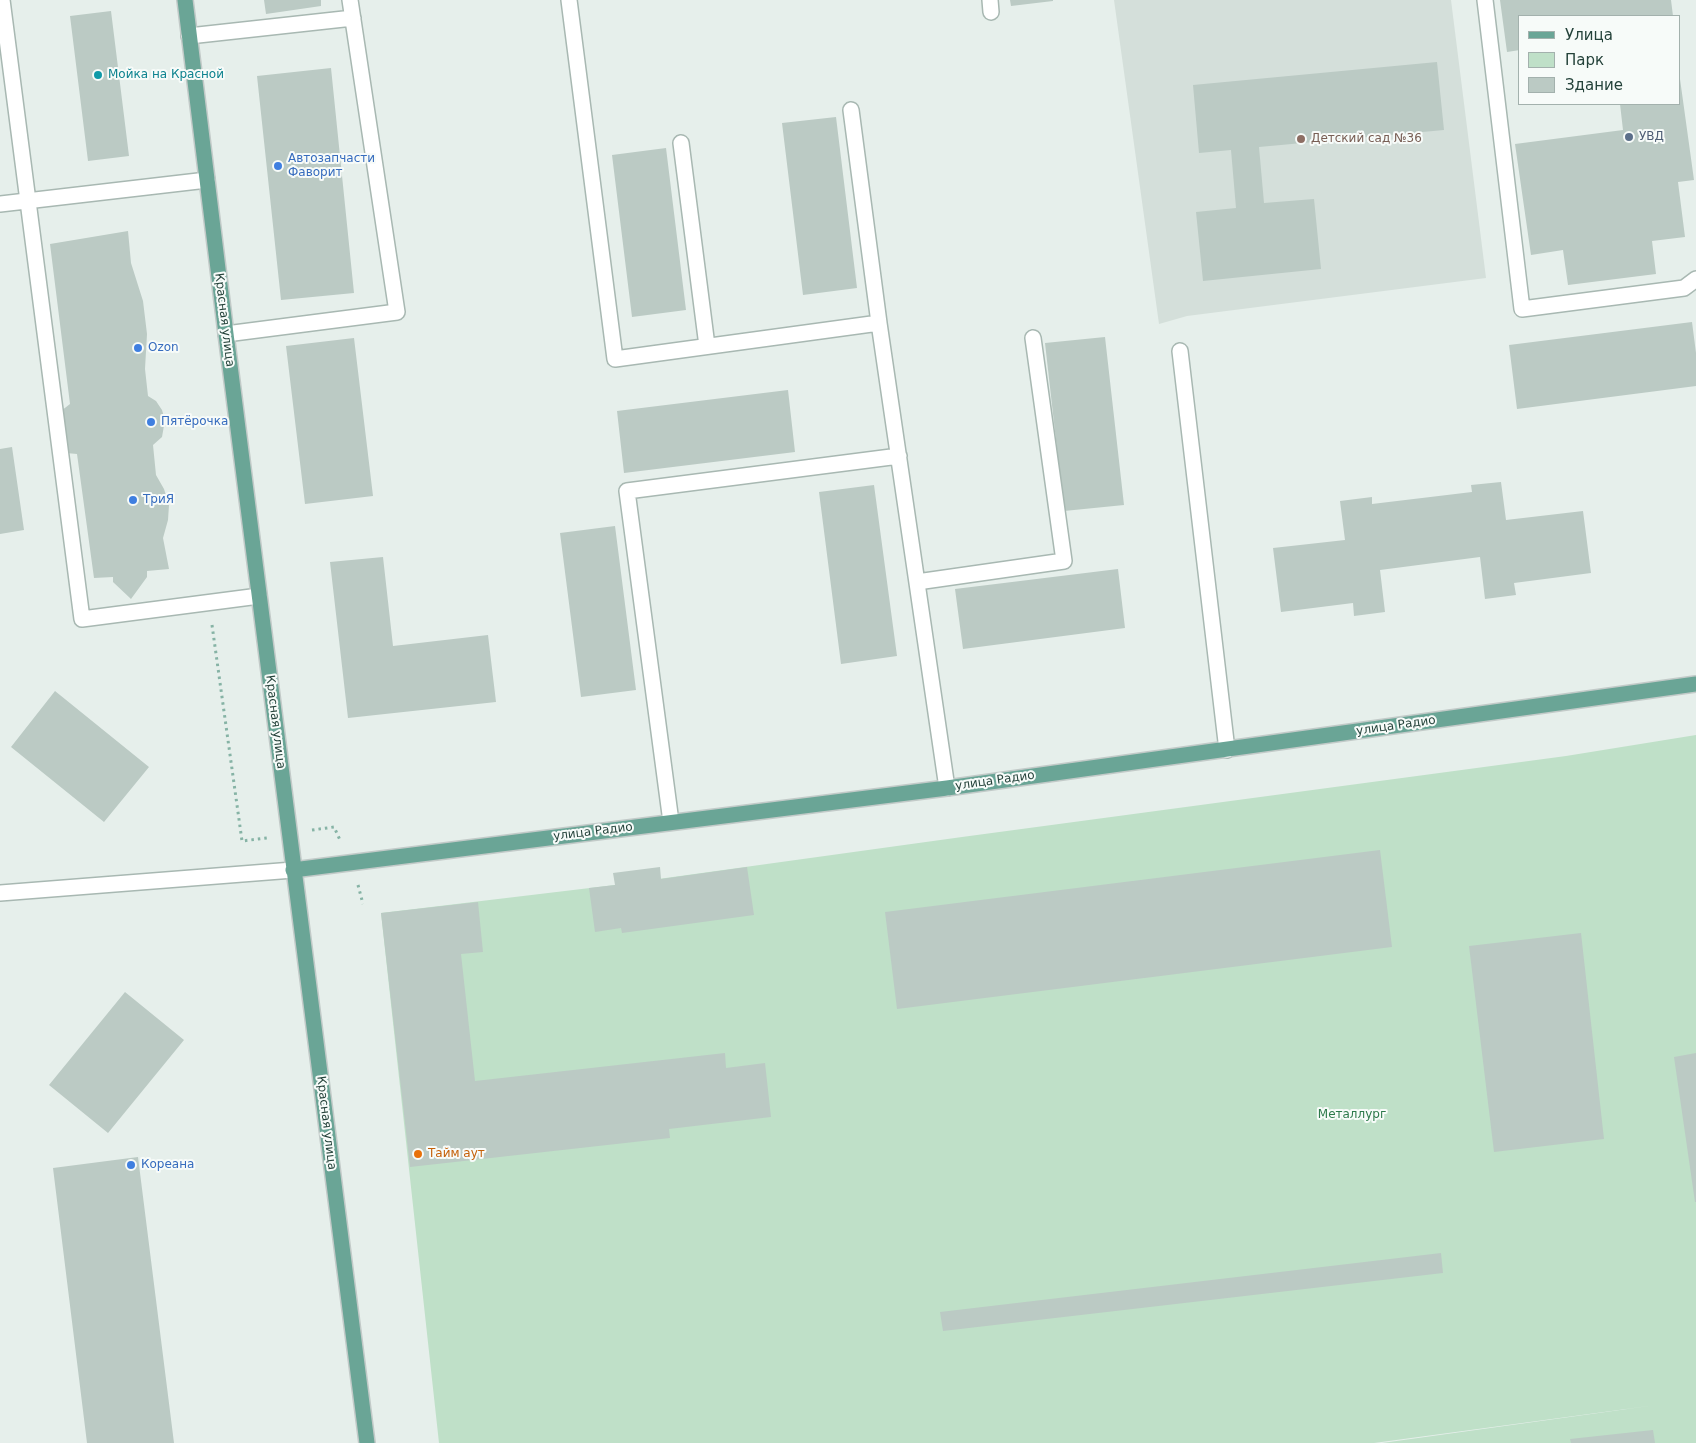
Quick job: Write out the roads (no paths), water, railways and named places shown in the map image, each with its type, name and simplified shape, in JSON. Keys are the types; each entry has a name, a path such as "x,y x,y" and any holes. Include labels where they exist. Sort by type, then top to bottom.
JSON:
{"main road":[{"name":"Красная улица","path":"185,0 293,870 367,1443"},
{"name":"улица Радио","path":"293,870 947,788 1696,684"}],"street":[{"path":"2,0 82,619 259,596"},
{"path":"226,334 397,312 350,0"},
{"path":"569,0 614,359 879,323"},
{"path":"1484,0 1522,309 1684,288 1696,279"},
{"path":"189,36 353,18"},
{"path":"851,110 879,323 947,788"},
{"path":"681,143 706,346"},
{"path":"0,204 207,180"},
{"path":"917,582 1064,560 1033,338"},
{"path":"1180,351 1227,750"},
{"path":"671,822 627,491 899,456"},
{"path":"0,893 293,870"}],"place":[{"name":"Мойка на Красной","path":"98,75"},
{"name":"УВД","path":"1629,137"},
{"name":"Детский сад №36","path":"1301,139"},
{"name":"Автозапчасти Фаворит","path":"278,166"},
{"name":"Ozon","path":"138,348"},
{"name":"Пятёрочка","path":"151,422"},
{"name":"ТриЯ","path":"133,500"},
{"name":"Тайм аут","path":"418,1154"},
{"name":"Кореана","path":"131,1165"}],"park label":[{"name":"Металлург","path":"1352,1115"}]}
